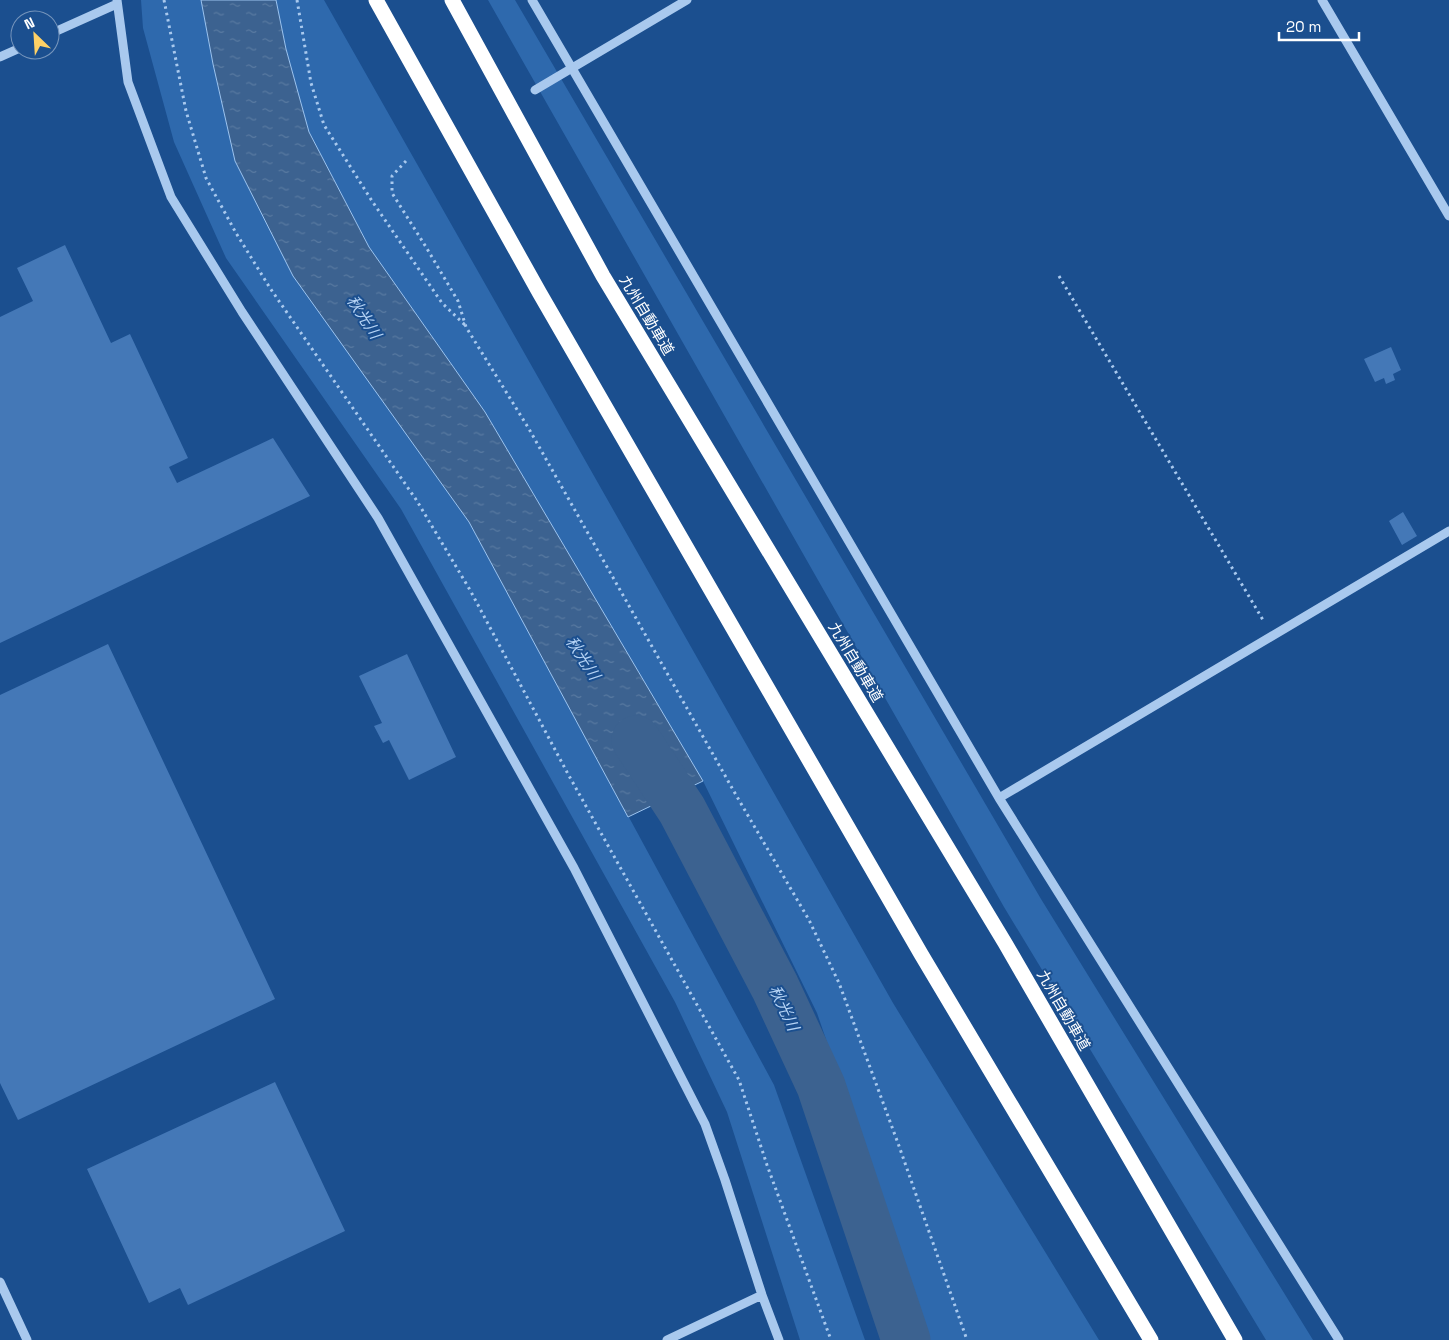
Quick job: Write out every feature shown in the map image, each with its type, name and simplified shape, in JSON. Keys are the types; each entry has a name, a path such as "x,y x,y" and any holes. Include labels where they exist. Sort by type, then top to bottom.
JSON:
{"highway":[{"path":"376,0 539,292 916,945 1150,1340"},
{"name":"九州自動車道","path":"452,0 603,276 1005,943 1235,1340"}],"street":[{"path":"532,0 573,67 999,798 1339,1340"},
{"path":"535,90 687,0"},
{"path":"1322,0 1449,216"},
{"path":"60,29 117,2 128,82 171,197 242,312 378,518 574,868 705,1124 778,1340"},
{"path":"999,798 1449,531"},
{"path":"0,1282 27,1340"},
{"path":"667,1340 762,1295"}],"path":[{"path":"164,0 186,111 206,178 236,233 270,288 417,501 460,574 572,782 738,1080 766,1164 831,1340"},
{"path":"297,0 311,83 324,125 372,201 442,303 466,327 529,429 809,920 839,983 896,1137 967,1340"},
{"path":"406,161 392,176 392,193 458,301 466,327"},
{"path":"1059,276 1272,636"}],"shaded area":[{"path":"141,0 201,0 235,161 294,276 469,522 774,1085 865,1340 800,1340 727,1112 675,1002 401,509 226,258 174,142 143,28"},
{"path":"276,0 324,0 893,1003 1099,1340 929,1340 817,1013 703,781 485,412 369,247 309,132 286,49"},
{"path":"488,0 515,0 1041,899 1313,1340 1266,1340 1004,907"}],"water":[{"path":"201,0 276,0 286,49 309,132 369,247 485,412 703,781 628,817 469,522 293,276 235,161"}],"building":[{"path":"65,245 111,343 130,334 188,458 169,467 177,483 273,438 310,496 0,643 0,317 33,301 17,268"},
{"path":"1391,347 1401,370 1393,374 1395,380 1386,384 1384,378 1375,382 1364,359"},
{"path":"1403,512 1417,536 1402,545 1389,521"},
{"path":"108,644 275,999 18,1120 0,1083 0,695"},
{"path":"407,654 456,757 409,780 389,740 383,743 374,726 382,723 359,676"},
{"path":"275,1082 345,1231 188,1305 180,1288 149,1303 87,1169"}],"waterway":[{"name":"秋光川","path":"636,740 682,810 775,987 821,1086 906,1340"}]}
